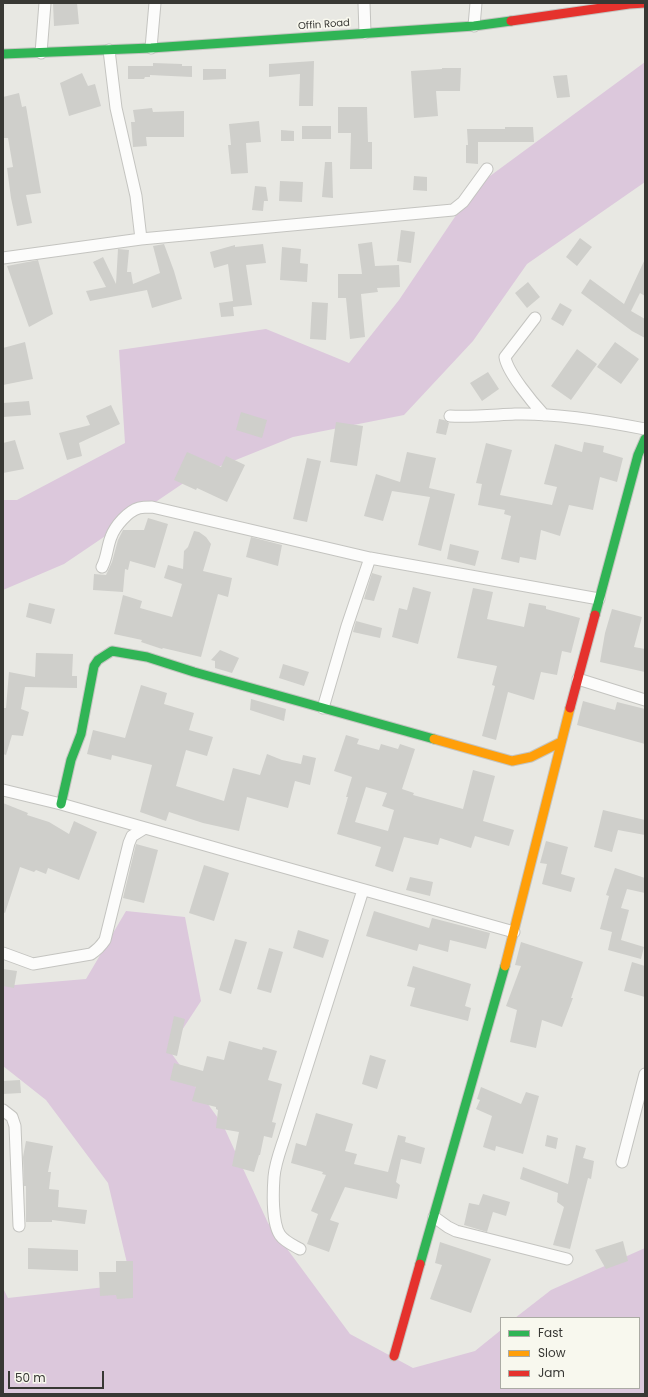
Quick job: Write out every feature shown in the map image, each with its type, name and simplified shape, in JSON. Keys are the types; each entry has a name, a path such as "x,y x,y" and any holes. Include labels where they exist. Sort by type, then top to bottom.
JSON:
{"street":[{"path":"41,53 45,3"},
{"path":"151,48 155,3"},
{"path":"364,3 365,33"},
{"path":"474,26 476,3"},
{"name":"Offin Road","path":"3,54 151,48 474,26 628,4 645,3"},
{"path":"109,50 119,125 129,160 136,196 141,239"},
{"path":"3,258 141,239 452,210 463,202 486,169"},
{"path":"535,318 505,357 509,368 531,400 544,415"},
{"path":"450,416 500,416 514,414 544,415 645,429"},
{"path":"394,1356 499,990 561,742 638,455 645,439"},
{"path":"102,567 105,561 111,536 116,527 127,515 139,508 152,507 370,558 599,599"},
{"path":"323,708 347,626 370,558"},
{"path":"61,804 71,760 81,734 94,666 98,660 112,651 147,657 194,672 512,761 531,757 561,742"},
{"path":"578,679 645,700"},
{"path":"3,790 61,804 514,932"},
{"path":"3,953 33,964 91,954 97,950 105,940 129,843 134,834 145,828"},
{"path":"300,1249 286,1241 280,1235 277,1228 274,1215 274,1177 284,1138 363,890"},
{"path":"622,1162 645,1074"},
{"path":"3,1110 12,1117 15,1126 19,1226"},
{"path":"434,1217 448,1227 456,1230 567,1259"}],"shaded area":[{"path":"645,62 645,182 527,264 473,341 404,415 293,437 191,478 64,564 3,590 3,500 17,500 125,443 119,350 266,329 349,363 399,300 475,187"},
{"path":"126,911 185,917 201,1001 169,1050 223,1125 268,1223 350,1334 413,1368 475,1351 500,1331 500,1389 640,1389 640,1317 516,1317 551,1290 645,1248 645,1394 3,1394 3,1288 8,1298 132,1284 108,1183 46,1100 3,1066 3,986 86,979"}],"building":[{"path":"53,3 77,3 79,24 54,26"},
{"path":"314,61 313,106 299,106 300,74 269,77 269,64"},
{"path":"153,63 182,64 182,66 192,66 192,77 150,75 150,77 145,77 144,79 128,79 128,66 153,66"},
{"path":"461,68 460,91 436,91 438,116 414,118 411,71"},
{"path":"203,69 226,69 226,79 203,80"},
{"path":"82,73 88,86 95,84 101,106 69,116 60,83"},
{"path":"567,75 570,97 557,98 553,76"},
{"path":"19,93 22,107 26,106 41,193 26,195 32,223 17,226 7,168 13,167 8,138 4,138 3,131 3,97"},
{"path":"338,107 367,107 368,142 372,142 372,169 350,169 351,133 338,133"},
{"path":"152,108 153,112 184,111 184,137 146,137 147,146 133,147 131,122 135,122 133,110"},
{"path":"259,121 261,142 246,143 248,173 231,174 228,145 231,145 229,124"},
{"path":"302,126 331,126 331,139 302,139"},
{"path":"505,127 533,127 534,142 478,142 478,164 466,163 466,145 468,145 467,129 505,129"},
{"path":"281,130 294,131 294,141 281,141"},
{"path":"325,162 332,162 333,198 322,197"},
{"path":"414,176 427,177 427,191 413,190"},
{"path":"280,181 303,182 302,202 279,201"},
{"path":"255,186 266,187 268,201 264,201 263,211 252,210"},
{"path":"401,230 415,232 411,263 397,261"},
{"path":"580,238 592,247 577,266 566,257"},
{"path":"372,242 375,266 399,265 400,287 377,288 378,292 361,294 365,337 350,339 346,298 338,298 338,274 362,274 358,244"},
{"path":"164,244 182,299 152,308 147,290 90,301 86,291 106,287 93,262 103,257 116,284 118,249 129,250 127,272 131,272 133,284 160,273 153,246"},
{"path":"263,244 266,263 246,265 252,305 233,307 234,316 221,317 219,303 233,301 228,264 214,268 210,252 235,245 235,247"},
{"path":"282,247 301,249 300,263 308,264 307,282 280,280"},
{"path":"645,259 645,296 640,293 631,311 645,319 645,338 632,331 581,293 590,279 624,304"},
{"path":"38,260 53,314 29,327 7,266"},
{"path":"528,282 540,297 527,308 515,293"},
{"path":"312,302 328,303 326,340 310,339"},
{"path":"560,303 572,310 563,326 551,319"},
{"path":"25,342 33,379 3,385 3,348"},
{"path":"615,342 639,359 621,384 597,367"},
{"path":"577,349 597,364 571,400 551,386"},
{"path":"488,372 499,389 482,401 470,383"},
{"path":"29,401 31,415 3,417 3,403"},
{"path":"111,405 120,424 79,443 82,456 67,460 59,433 90,425 86,416"},
{"path":"241,412 267,420 262,438 236,430"},
{"path":"439,419 449,423 446,435 436,433"},
{"path":"336,422 363,426 357,466 330,462"},
{"path":"15,440 24,469 3,473 3,443"},
{"path":"584,442 604,446 603,452 623,458 617,482 600,477 593,510 569,505 560,536 541,530 536,560 520,557 519,563 501,559 511,516 504,514 505,510 478,505 482,484 476,483 486,443 512,450 500,495 552,505 557,487 544,484 555,444 582,452"},
{"path":"187,452 221,467 226,456 245,465 227,502 197,488 196,490 174,480"},
{"path":"407,452 436,458 429,488 455,494 441,551 418,545 430,497 392,491 383,521 364,516 376,474 400,482"},
{"path":"307,458 321,461 307,522 293,519"},
{"path":"148,518 168,524 155,568 130,561 128,570 125,569 123,592 93,590 94,574 106,575 123,530 144,530"},
{"path":"194,531 199,532 206,537 211,544 203,571 232,578 228,597 218,594 201,657 162,649 141,642 142,640 114,634 123,595 142,601 140,608 172,617 182,584 164,578 168,565 183,569 184,551 188,547"},
{"path":"251,537 282,545 278,566 246,557"},
{"path":"450,544 479,551 475,566 447,559"},
{"path":"372,573 382,576 374,601 364,599"},
{"path":"413,587 431,592 418,644 392,637 399,608 407,610"},
{"path":"473,588 493,592 487,619 524,627 529,603 546,606 546,609 580,618 571,653 562,651 557,675 541,672 534,700 508,692 496,740 482,736 495,686 492,685 497,666 457,658"},
{"path":"29,603 55,609 51,624 26,617"},
{"path":"612,609 642,617 634,647 645,649 645,672 600,662 605,633"},
{"path":"356,621 382,628 380,638 353,632"},
{"path":"220,650 239,658 232,673 215,668 215,661 211,660"},
{"path":"36,653 73,654 72,676 77,676 77,688 25,687 21,709 29,712 23,736 12,735 6,755 3,754 3,708 6,708 9,672 35,677"},
{"path":"283,664 309,672 304,686 279,678"},
{"path":"141,685 167,693 164,704 194,713 189,730 213,737 207,756 186,750 176,786 224,801 233,768 260,775 267,754 282,760 301,764 303,755 316,758 310,785 295,781 288,808 247,797 239,831 203,823 169,812 166,821 140,812 152,765 112,755 111,760 87,754 93,730 125,738"},
{"path":"251,699 286,709 284,721 250,710"},
{"path":"583,701 615,710 617,702 645,709 645,744 577,725"},
{"path":"346,735 359,739 357,744 379,750 381,744 398,749 400,744 415,749 402,789 414,793 413,795 463,809 473,770 495,776 483,821 514,830 509,846 475,836 471,848 440,838 438,845 404,837 393,872 375,866 381,847 337,834 348,797 346,797 352,777 334,771","holes":["366,787 387,793 382,806 394,810 388,831 355,822"]},
{"path":"3,803 28,813 27,815 49,822 69,834 74,821 97,832 79,880 48,868 46,874 36,870 34,872 20,867 5,913 3,912"},
{"path":"603,810 645,820 645,835 618,830 612,852 594,847"},
{"path":"546,841 568,847 561,874 575,878 571,892 542,884 547,864 540,863"},
{"path":"136,844 158,850 144,903 123,898"},
{"path":"204,865 229,873 214,921 189,913"},
{"path":"615,868 645,878 645,893 627,889 621,908 629,910 621,940 644,947 641,959 608,950 612,932 600,929 609,896 606,895"},
{"path":"410,877 433,882 430,896 406,890"},
{"path":"374,911 429,928 432,918 490,933 486,949 450,940 448,952 419,944 417,951 366,936"},
{"path":"298,930 329,940 323,958 293,948"},
{"path":"235,939 247,942 231,994 219,990"},
{"path":"521,942 583,962 571,998 573,998 562,1027 542,1020 536,1048 510,1042 517,1010 506,1006 521,966 515,965"},
{"path":"269,948 283,952 271,993 257,989"},
{"path":"632,962 645,966 645,997 624,991"},
{"path":"413,966 471,984 465,1006 471,1008 468,1021 410,1006 415,988 407,986"},
{"path":"3,969 17,971 14,988 3,986"},
{"path":"174,1016 185,1019 177,1056 166,1053"},
{"path":"229,1041 262,1050 263,1047 277,1051 268,1080 282,1084 272,1122 276,1123 272,1138 264,1136 260,1155 254,1172 232,1166 239,1132 216,1128 218,1110 216,1107 192,1101 196,1087 170,1080 174,1063 203,1071 207,1056 224,1060"},
{"path":"370,1055 386,1060 377,1089 362,1084"},
{"path":"20,1080 21,1093 3,1094 3,1081"},
{"path":"481,1087 521,1104 526,1092 539,1096 523,1154 496,1146 495,1151 483,1147 492,1116 476,1109 480,1100 477,1099"},
{"path":"316,1113 353,1124 345,1151 357,1154 354,1164 388,1172 398,1135 406,1137 405,1142 425,1148 421,1164 401,1159 396,1182 400,1185 397,1199 345,1187 330,1220 339,1223 329,1252 307,1244 318,1214 311,1211 326,1175 322,1174 323,1172 291,1163 296,1143 306,1146"},
{"path":"547,1135 558,1138 556,1149 545,1146"},
{"path":"26,1141 53,1146 48,1172 51,1172 49,1189 59,1190 58,1207 87,1210 85,1224 52,1220 52,1222 26,1222 26,1186 24,1186 23,1157"},
{"path":"576,1145 586,1148 583,1158 594,1161 591,1179 588,1178 570,1249 553,1245 564,1207 557,1202 558,1193 520,1179 523,1167 568,1184"},
{"path":"483,1194 510,1202 506,1216 493,1212 487,1232 464,1225 469,1203 479,1205"},
{"path":"623,1241 628,1261 606,1269 595,1250"},
{"path":"440,1242 491,1259 471,1313 430,1299 442,1265 435,1263"},
{"path":"28,1248 78,1250 78,1271 28,1269"},
{"path":"116,1261 133,1261 133,1298 117,1299 116,1295 100,1296 99,1272 116,1272"}],"traffic: fast":[{"path":"3,54 151,48 474,26 511,21"},
{"path":"595,615 638,455 645,439"},
{"path":"61,804 71,760 81,734 94,666 98,660 112,651 147,657 194,672 434,739"},
{"path":"420,1264 505,966"}],"traffic: slow":[{"path":"505,966 570,708"},
{"path":"434,739 512,761 531,757 561,742"}],"traffic: jam":[{"path":"511,21 645,3"},
{"path":"570,708 595,615"},
{"path":"394,1356 420,1264"}]}
